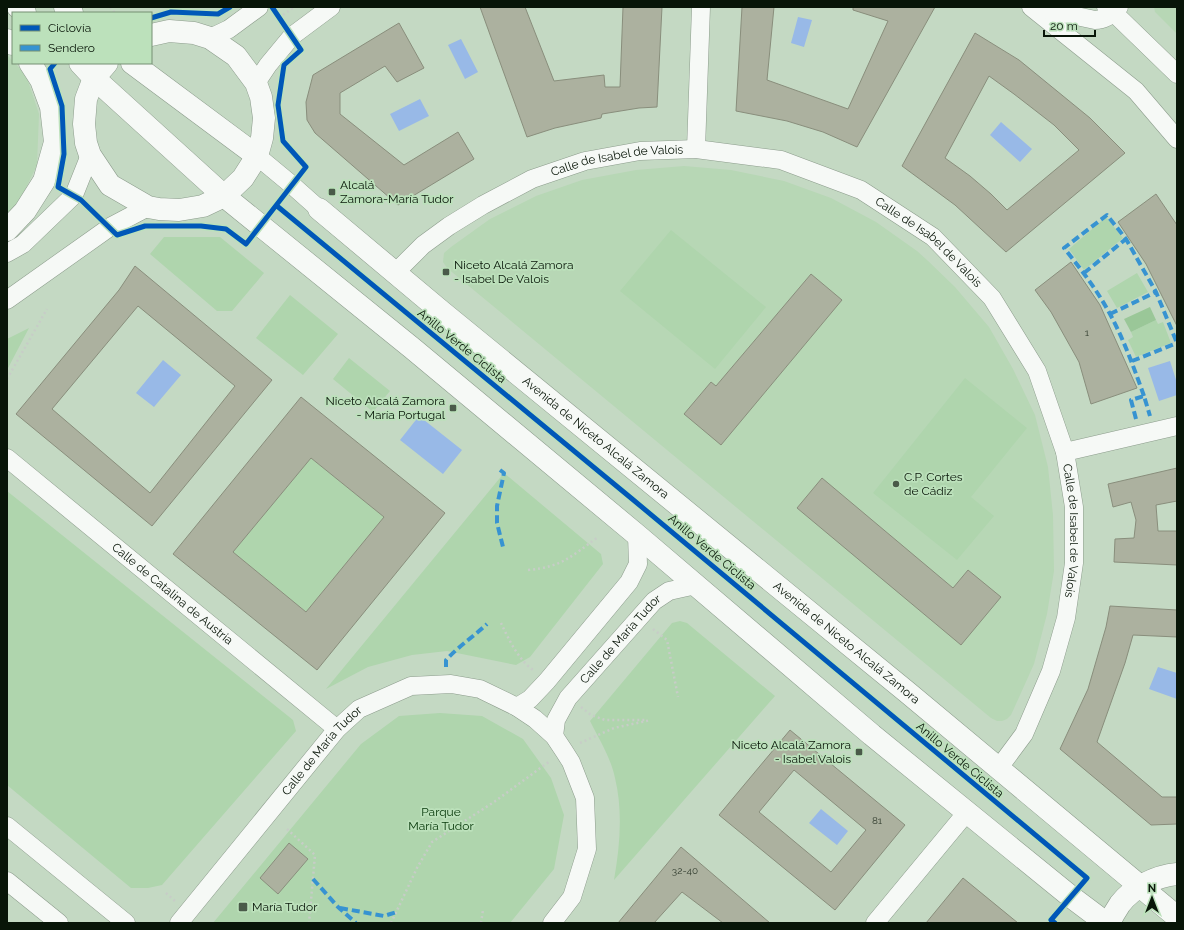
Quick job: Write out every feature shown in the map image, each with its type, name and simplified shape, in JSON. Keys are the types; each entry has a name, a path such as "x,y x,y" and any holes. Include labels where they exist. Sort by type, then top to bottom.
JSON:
{"street":[{"path":"210,38 229,29 259,7"},
{"path":"256,84 268,65 292,36 331,7"},
{"path":"696,148 700,7"},
{"path":"1031,7 1136,91 1177,139"},
{"path":"1034,7 1095,20 1103,20 1113,9 1177,74"},
{"path":"94,68 86,99 84,124 86,143 90,155 110,184 148,207 159,209 179,210 204,206 224,196 243,178 256,156 262,138 264,118 261,97 256,84 236,56 210,38 194,33 169,31 152,35"},
{"path":"7,230 25,211 44,181 55,142 51,107 41,80 31,64"},
{"name":"Avenida de Niceto Alcalá Zamora","path":"133,64 256,156 292,185 395,273 907,692 1177,917"},
{"path":"94,68 224,196 370,314 637,535 872,734 1070,896 1107,923 1121,903 1140,886 1165,875 1177,874"},
{"name":"Calle de Isabel de Valois","path":"395,273 424,245 449,226 483,204 532,179 593,160 640,151 696,148 781,160 861,190 933,237 992,298 1037,371 1065,452 1074,507 1074,562 1066,618 1051,671 1024,734 998,769"},
{"path":"7,253 23,244 74,195 90,155"},
{"path":"7,300 110,227 148,207"},
{"path":"1065,452 1177,426"},
{"name":"Calle de Catalina de Austria","path":"7,458 337,729"},
{"path":"517,707 530,699 547,681 629,582 638,564 637,535"},
{"name":"Calle de María Tudor","path":"554,736 556,720 568,698 654,601 669,591 696,585"},
{"name":"Calle de María Tudor","path":"179,923 337,729 359,710 411,686 451,684 480,689 517,707 535,719 554,736 571,762 585,798 587,849 572,897 552,923"},
{"path":"875,923 967,812"},
{"path":"7,826 126,923"},
{"path":"7,881 59,923"}],"path":[{"path":"292,36 278,16 294,7"},
{"path":"7,379 48,309"},
{"path":"528,570 546,568 567,561 598,537"},
{"path":"652,628 667,640 678,696"},
{"path":"391,923 417,868 432,842 494,802 564,750 614,728 651,720"},
{"path":"287,829 315,855 309,923"},
{"path":"481,923 483,910"}],"shaded area":[{"path":"1154,7 1177,7 1177,34 1155,12"},
{"path":"7,55 12,60 12,64 16,64 26,75 39,114 37,165 20,200 7,214"},
{"path":"684,166 731,170 784,181 831,198 876,222 917,251 955,287 989,327 1013,369 1035,415 1048,467 1053,515 1054,571 1047,614 1034,664 1011,715 1007,719 997,721 991,718 447,268 443,262 444,253 490,219 536,196 582,180 636,170"},
{"path":"1150,307 1156,320 1131,332 1124,319"}],"green space":[{"path":"1106,217 1123,238 1084,270 1069,249"},
{"path":"671,230 766,307 715,369 620,291"},
{"path":"164,237 220,237 264,273 232,311 217,311 150,254"},
{"path":"1137,273 1148,292 1117,308 1107,291"},
{"path":"290,295 338,334 303,375 256,338"},
{"path":"1156,320 1158,324 1163,322 1171,343 1136,357 1128,340 1133,337 1131,332"},
{"path":"29,328 7,370 7,339"},
{"path":"349,358 390,391 373,412 333,379"},
{"path":"965,378 1027,428 971,497 994,516 957,560 873,493"},
{"path":"311,458 384,517 306,612 233,552"},
{"path":"504,473 601,554 603,564 530,657 516,665 447,651 412,655 368,667 326,689"},
{"path":"7,491 293,720 296,731 162,885 148,888 131,888 7,785"},
{"path":"680,621 687,623 775,696 614,880 620,829 618,790 611,763 590,721 672,623"},
{"name":"Parque María Tudor","path":"440,713 482,716 523,739 551,778 564,815 554,869 510,923 213,923 361,744 399,716"}],"water":[{"path":"798,17 812,20 804,47 791,43"},
{"path":"461,39 478,72 465,79 448,45"},
{"path":"420,99 429,116 399,131 390,114"},
{"path":"1001,122 1032,149 1020,162 990,135"},
{"path":"163,360 181,375 154,407 136,393"},
{"path":"1170,361 1177,383 1177,395 1159,401 1148,368"},
{"path":"419,416 462,450 443,474 400,440"},
{"path":"1158,667 1177,673 1177,699 1149,689"},
{"path":"821,809 848,831 837,845 809,823"}],"building":[{"path":"480,7 525,7 554,81 604,75 605,87 620,87 623,7 662,7 657,107 639,108 602,114 601,118 555,128 527,137"},
{"path":"742,7 774,7 767,80 848,109 888,21 853,10 853,7 935,7 857,147 823,132 787,121 736,111"},
{"path":"399,23 424,68 397,82 385,66 340,93 340,114 404,165 458,132 474,159 398,205 315,133 307,120 306,102 313,75"},
{"path":"975,33 1019,60 1090,118 1125,153 1006,252 955,205 902,166","holes":["989,76 1054,125 1079,150 1007,210 970,176 945,158"]},
{"path":"1156,194 1177,225 1177,326 1146,264 1118,222"},
{"path":"1071,262 1100,305 1137,388 1091,404 1079,362 1051,312 1035,290"},
{"path":"135,266 272,380 152,526 16,414 119,290","holes":["138,306 235,386 150,493 52,409"]},
{"path":"811,274 842,300 721,445 684,414 711,382 716,386"},
{"path":"301,397 445,513 317,670 173,554","holes":["311,458 384,517 306,612 233,552"]},
{"path":"1177,468 1177,501 1156,505 1158,531 1177,531 1177,565 1114,562 1115,539 1134,538 1136,520 1131,502 1113,507 1108,484"},
{"path":"822,478 953,588 968,570 1001,597 961,645 797,508"},
{"path":"1110,606 1177,610 1177,637 1133,635 1125,663 1097,742 1162,797 1177,797 1177,824 1151,825 1060,749 1088,689 1106,627"},
{"path":"790,730 905,825 835,910 719,815","holes":["794,770 866,830 831,872 759,812"]},
{"path":"289,843 308,859 278,894 260,878"},
{"path":"681,847 770,923 723,923 682,892 654,923 618,923"},
{"path":"963,878 1018,923 926,923"}],"marked path":[{"path":"1144,396 1133,365 1110,314 1100,297 1064,248 1107,215 1126,239 1156,292 1177,343"},
{"path":"1084,273 1126,239"},
{"path":"1110,314 1156,292"},
{"path":"1132,361 1177,343"},
{"path":"1136,419 1131,400 1144,396 1150,416"},
{"path":"500,470 504,473 497,506 497,523 503,547"},
{"path":"446,667 446,660 487,624"},
{"path":"313,879 338,907 356,923"},
{"path":"340,908 384,916 397,912"}],"cycle path":[{"path":"152,18 171,12 218,14 230,7"},
{"path":"54,64 50,69 62,106 64,154 58,187 81,200 117,235 145,226 201,226 226,229 246,244 306,167 283,141 278,105 284,65 301,50 272,7"},
{"name":"Anillo Verde Ciclista","path":"277,206 631,498 1087,878 1051,920 1055,923"}],"place":[{"name":"Alcalá Zamora-María Tudor","path":"332,192"},
{"name":"Niceto Alcalá Zamora - Isabel De Valois","path":"446,272"},
{"name":"Niceto Alcalá Zamora - María Portugal","path":"453,408"},
{"name":"C.P. Cortes de Cádiz","path":"896,484"},
{"name":"Niceto Alcalá Zamora - Isabel Valois","path":"859,752"},
{"name":"María Tudor","path":"243,907"}]}
